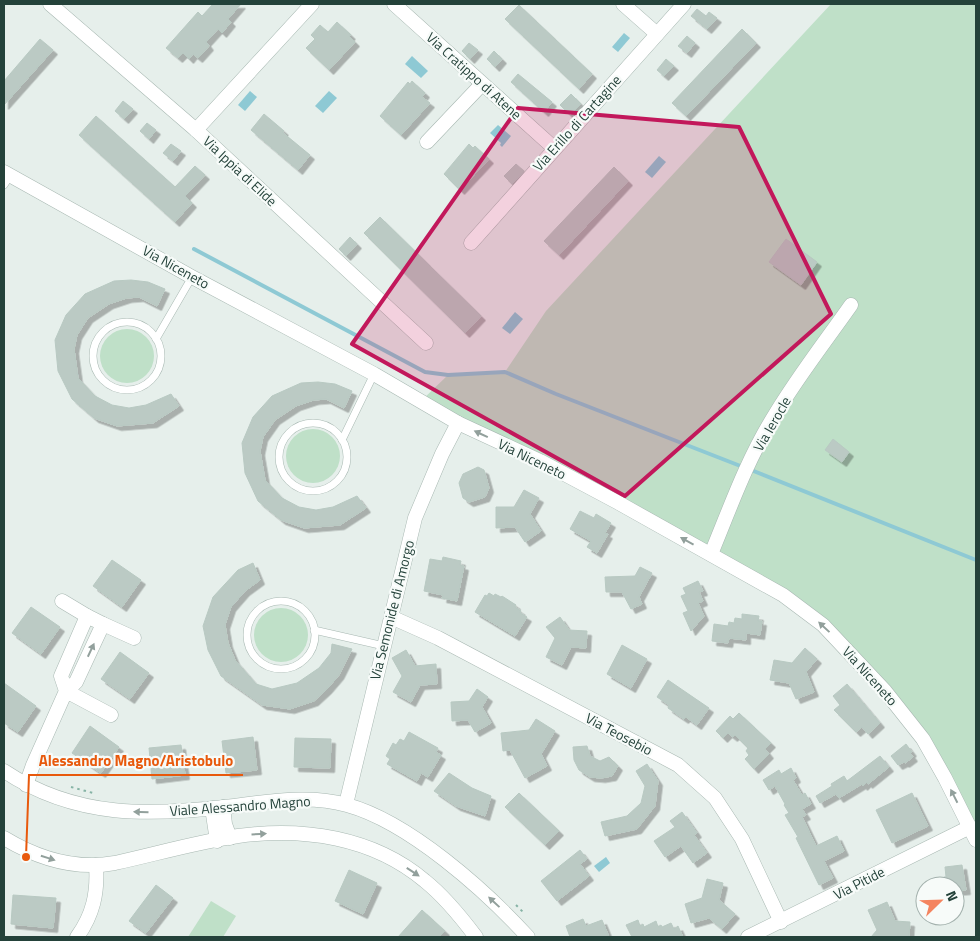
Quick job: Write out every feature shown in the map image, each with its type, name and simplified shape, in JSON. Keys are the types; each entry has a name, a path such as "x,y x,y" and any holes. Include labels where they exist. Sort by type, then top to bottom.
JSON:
{"street":[{"name":"Via Ippia di Elide","path":"50,4 196,130 426,343"},
{"path":"196,130 312,4"},
{"name":"Via Cratippo di Atene","path":"394,4 554,148"},
{"path":"623,4 656,34"},
{"name":"Via Erillo di Cartagine","path":"471,243 684,4"},
{"path":"427,142 482,84"},
{"name":"Via Niceneto","path":"6,178 374,374 458,423 540,461 782,595 823,625 885,691 923,739 973,834"},
{"name":"Via Ierocle","path":"711,554 739,485 772,419 851,305"},
{"name":"Via Semonide di Amorgo","path":"346,804 414,518 458,423"},
{"path":"62,602 134,638"},
{"path":"87,616 61,676 66,691 111,715"},
{"name":"Via Teosebio","path":"391,617 438,638 678,766 715,798 742,839 781,922"},
{"path":"26,785 66,691 76,682 103,624"},
{"name":"Viale Alessandro Magno","path":"4,771 26,785 72,803 102,809 142,812 218,808 301,800 346,804 382,819 425,846 492,900 528,937"},
{"path":"218,808 223,839"},
{"path":"4,838 27,850 55,860 96,865 115,863 223,839 262,834 297,833 330,837 362,846 400,864 426,881 450,904 476,937"},
{"name":"Via Pitide","path":"757,935 781,922 973,834"},
{"path":"77,937 86,924 93,907 96,865"}],"lane":[{"path":"156,339 192,277"},
{"path":"131,322 141,325 150,331 156,339 160,350 160,362 156,373 149,382 138,388 127,390 115,388 105,382 98,373 94,363 93,352 96,342 102,333 110,327 120,323 131,322"},
{"path":"342,440 336,432 327,426 316,423 296,427 282,443 279,453 283,474 291,483 313,491 324,489 334,483 342,474 346,463 346,451 342,440 374,374"},
{"path":"271,602 294,604 303,610 310,619 314,630 314,641 304,660 295,666 284,669 273,668 263,664 252,653 247,637 248,626 253,616 271,602"},
{"path":"314,630 384,646"}],"path":[{"path":"68,786 94,793"},
{"path":"514,903 527,916"}],"highlighted area":[{"path":"518,108 739,127 831,314 625,496 352,344"}],"green space":[{"path":"831,4 976,4 976,840 970,827 885,691 783,595 421,401 448,375 505,372 546,311"},
{"path":"122,329 132,329 142,333 150,341 154,356 150,371 142,379 132,383 122,383 112,379 104,371 100,361 100,351 104,341 112,333"},
{"path":"308,429 318,429 328,433 336,441 340,456 336,471 328,479 318,483 308,483 298,479 290,471 286,461 286,451 290,441 298,433"},
{"path":"276,608 286,608 296,612 304,620 308,635 304,650 296,658 286,662 276,662 266,658 258,650 254,640 254,630 258,620 266,612"},
{"path":"211,901 236,916 223,937 188,937"}],"water":[{"path":"624,33 630,38 618,52 612,47"},
{"path":"412,56 428,71 421,78 405,64"},
{"path":"250,91 257,97 245,111 238,105"},
{"path":"329,91 337,98 323,113 315,106"},
{"path":"498,125 511,136 502,147 501,143 490,133"},
{"path":"659,156 666,162 652,178 645,172"},
{"path":"515,312 523,319 510,334 502,328"},
{"path":"606,857 610,863 599,872 594,866"}],"building":[{"path":"213,4 241,4 228,19 231,22 222,33 218,29 206,42 209,46 198,58 193,54 189,59 183,53 178,58 166,48 198,12 202,16"},
{"path":"519,5 592,74 579,89 505,19"},
{"path":"697,9 706,16 709,12 717,18 707,29 691,16"},
{"path":"337,22 351,35 349,36 355,42 329,70 306,48 315,39 311,35 320,25 328,32"},
{"path":"742,29 756,43 686,116 672,103"},
{"path":"687,36 695,43 687,53 678,46"},
{"path":"40,39 53,50 4,105 4,81"},
{"path":"469,43 478,50 470,59 462,51"},
{"path":"494,51 502,59 495,67 487,59"},
{"path":"666,59 674,66 664,76 657,70"},
{"path":"518,74 552,102 544,112 511,82"},
{"path":"412,81 425,93 422,97 430,103 401,135 380,116 408,82 410,84"},
{"path":"571,94 581,104 570,115 560,105"},
{"path":"123,101 133,109 124,119 115,111"},
{"path":"264,114 310,155 298,170 251,130"},
{"path":"96,116 175,187 195,166 205,175 185,196 192,203 175,222 79,135"},
{"path":"147,123 156,130 149,139 140,131"},
{"path":"171,144 181,151 173,161 163,153"},
{"path":"469,144 473,148 475,146 489,159 460,190 444,174"},
{"path":"516,164 524,171 512,184 504,176"},
{"path":"614,167 628,181 559,255 544,241"},
{"path":"380,217 481,316 465,333 364,233"},
{"path":"350,237 357,244 346,256 339,249"},
{"path":"786,239 817,262 801,285 769,262"},
{"path":"114,281 148,282 165,289 157,306 139,297 127,298 109,304 88,318 77,335 74,349 78,378 95,396 112,405 129,408 146,405 171,394 179,406 153,423 117,426 94,418 72,399 58,371 55,340 66,315 85,294"},
{"path":"301,383 335,384 352,391 344,408 326,399 314,400 296,406 275,420 263,437 260,451 265,480 282,498 299,507 316,510 333,507 357,496 366,508 340,525 304,528 281,520 258,501 245,473 242,443 253,417 272,396"},
{"path":"833,439 849,452 842,462 825,450"},
{"path":"478,467 484,470 489,488 485,497 469,502 463,498 459,483 463,474"},
{"path":"524,490 539,498 530,514 541,531 525,542 515,527 496,528 496,507 514,507"},
{"path":"580,511 594,518 596,514 611,523 605,533 608,534 597,553 587,547 591,541 570,529"},
{"path":"443,557 461,561 460,565 464,566 457,601 442,598 443,595 424,591 430,559 442,561"},
{"path":"112,560 141,580 122,607 93,586"},
{"path":"253,563 260,580 245,591 231,607 225,625 228,643 235,660 256,684 272,689 297,683 319,668 331,653 332,644 352,649 339,675 314,701 290,709 262,705 221,676 208,650 203,626 213,597 238,570"},
{"path":"640,567 652,573 639,597 642,604 631,609 622,592 606,592 605,577 635,576"},
{"path":"698,581 703,591 699,592 703,601 698,603 704,616 691,631 683,613 688,611 681,596 686,594 683,588"},
{"path":"489,593 494,596 495,594 502,596 516,605 515,607 521,611 520,613 527,617 515,636 475,612 485,595 487,596"},
{"path":"31,607 60,627 41,654 12,633"},
{"path":"742,614 759,616 758,621 762,621 760,635 746,633 746,640 729,638 728,643 712,641 714,624 728,626 729,622 734,623 735,618 742,619"},
{"path":"560,617 569,630 587,631 586,648 571,647 562,665 546,657 555,638 546,627"},
{"path":"622,645 647,659 631,688 607,674"},
{"path":"805,648 817,659 806,672 814,692 796,699 789,683 770,680 774,660 792,663"},
{"path":"406,650 415,666 436,664 437,684 420,685 411,702 393,692 402,676 392,658"},
{"path":"120,652 149,673 130,699 101,679"},
{"path":"668,680 709,708 697,725 668,708 669,705 657,697"},
{"path":"4,683 36,706 18,732 4,723"},
{"path":"847,684 880,723 868,734 862,727 856,732 834,710 840,705 833,696"},
{"path":"477,689 488,697 482,707 491,723 475,732 468,720 452,721 451,702 469,701"},
{"path":"739,713 771,743 765,749 769,754 754,769 745,759 749,755 746,751 748,748 735,735 733,737 728,733 723,738 716,731 730,716 733,719"},
{"path":"536,719 555,731 541,754 547,766 525,778 510,750 503,751 501,733 529,730"},
{"path":"90,726 119,747 101,773 72,753"},
{"path":"409,732 438,748 436,752 441,755 428,777 421,773 417,781 387,764 390,759 386,756 393,743 396,745 400,739 404,741"},
{"path":"253,737 257,770 226,773 222,741"},
{"path":"295,738 331,739 330,768 294,767"},
{"path":"906,744 913,757 905,763 898,765 891,756"},
{"path":"181,745 185,775 152,779 149,748"},
{"path":"587,746 590,756 600,761 609,757 618,766 612,776 590,777 579,770 574,760 573,747"},
{"path":"880,756 889,767 868,784 867,782 863,786 862,784 839,798 836,794 820,803 816,796 832,786 831,784 844,776 847,781"},
{"path":"647,764 658,781 655,806 637,829 605,836 601,822 627,816 641,803 645,786 636,771"},
{"path":"791,768 796,778 793,780 802,795 805,793 811,804 802,809 806,815 802,817 816,846 837,836 844,851 824,861 833,878 819,885 796,838 798,837 785,815 789,813 785,804 775,786 769,790 763,780 779,770 781,774"},
{"path":"449,773 472,788 491,796 485,816 456,806 434,791"},
{"path":"519,793 559,831 545,845 505,807"},
{"path":"912,793 928,826 892,843 876,810"},
{"path":"682,812 697,833 694,835 707,853 693,863 681,846 665,857 654,841 675,827 670,821"},
{"path":"580,850 587,859 580,864 589,876 557,901 541,881"},
{"path":"962,865 964,876 946,876 945,867"},
{"path":"349,870 377,883 363,914 335,901"},
{"path":"707,879 723,883 719,900 735,914 722,929 709,918 691,923 685,904 702,898"},
{"path":"156,885 173,898 146,933 129,921"},
{"path":"13,895 56,898 53,928 11,924"},
{"path":"887,902 895,921 910,922 909,937 871,937 877,930 868,910"},
{"path":"422,910 445,931 439,937 398,937"},
{"path":"583,919 586,926 602,920 609,937 570,937 566,926"},
{"path":"638,920 640,926 643,924 644,927 656,921 658,927 671,923 674,929 678,926 683,937 632,937 626,925"}],"waterway":[{"path":"194,249 425,372 448,375 505,372 556,394 743,467"},
{"path":"751,470 976,560"}],"place":[{"name":"Alessandro Magno/Aristobulo","path":"26,857"}]}
